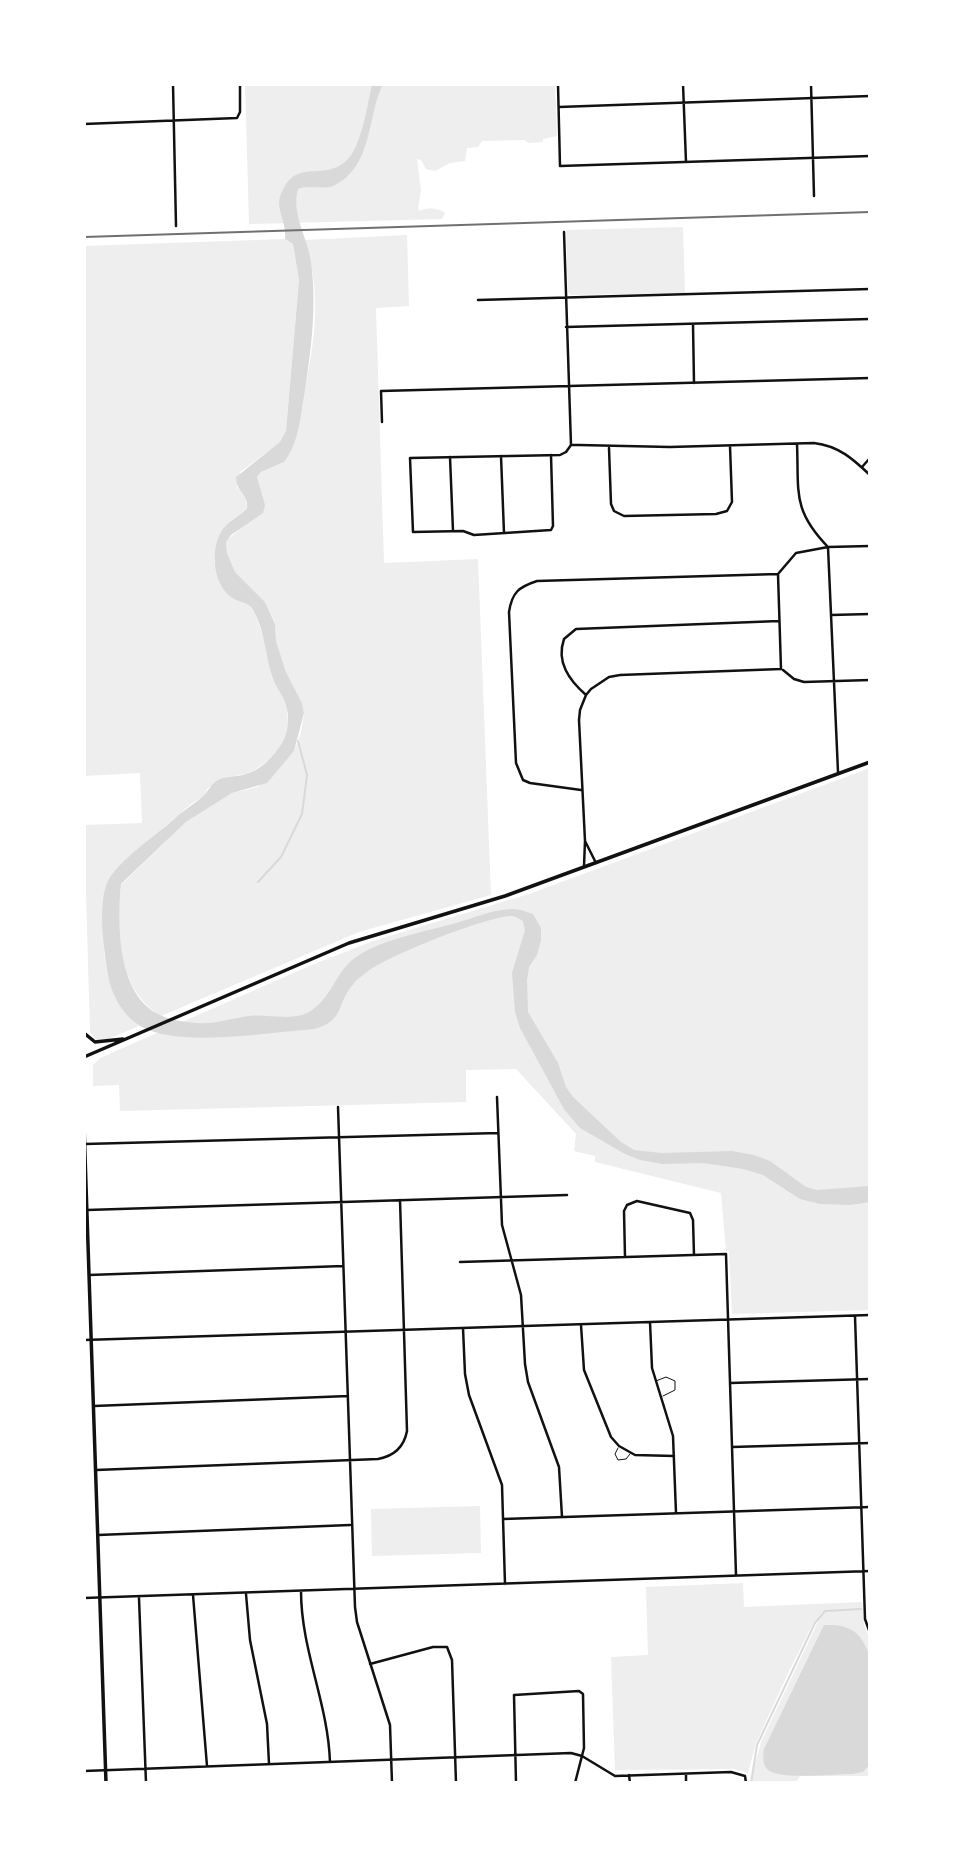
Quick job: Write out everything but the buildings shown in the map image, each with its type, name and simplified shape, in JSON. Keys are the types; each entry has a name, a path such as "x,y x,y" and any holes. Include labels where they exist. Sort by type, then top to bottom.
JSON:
{"main road":[{"path":"84,1057 349,943 505,896 870,762"},
{"path":"84,1033 95,1042 132,1037"},
{"path":"84,1125 106,1783"}],"street":[{"path":"173,84 176,226"},
{"path":"84,124 239,116 240,84"},
{"path":"558,84 560,166 870,156"},
{"path":"683,84 685,162"},
{"path":"811,84 814,196"},
{"path":"559,107 870,96"},
{"path":"551,455 553,528 547,531 474,535 463,531 413,532 410,458 551,455 563,453 570,445 564,232"},
{"path":"478,300 870,289"},
{"path":"566,327 870,318"},
{"path":"693,323 694,383"},
{"path":"382,422 381,391 870,378"},
{"path":"797,444 800,507 808,524 828,547 838,772"},
{"path":"570,445 825,444 835,447 870,475"},
{"path":"609,446 611,504 614,510 624,516 727,511 732,502 730,446"},
{"path":"501,456 504,533"},
{"path":"450,457 453,531"},
{"path":"862,467 870,458"},
{"path":"781,669 778,574 796,553 828,547 870,546"},
{"path":"581,790 530,783 523,780 516,763 509,612 513,595 518,589 537,580 778,574"},
{"path":"831,615 870,614"},
{"path":"586,695 568,677 562,659 564,639 576,629 779,621"},
{"path":"584,867 579,720 586,695 600,682 620,675 781,669 794,679 804,682 870,680"},
{"path":"585,841 596,863"},
{"path":"496,1097 503,1233 521,1295 526,1374 559,1467 562,1517"},
{"path":"338,1107 356,1619 390,1725 392,1783"},
{"path":"85,1144 498,1133"},
{"path":"87,1210 567,1195"},
{"path":"96,1470 378,1460 392,1455 405,1441 407,1422 400,1200"},
{"path":"625,1257 624,1211 627,1205 637,1201 690,1213 693,1220 694,1255"},
{"path":"460,1262 726,1254 736,1575"},
{"path":"89,1275 343,1266"},
{"path":"84,1340 870,1315"},
{"path":"855,1316 865,1619 870,1633"},
{"path":"650,1322 651,1360 655,1382 669,1419 674,1456 676,1513"},
{"path":"581,1325 584,1370 609,1433 619,1446 630,1454 647,1457 674,1456"},
{"path":"463,1328 467,1385 474,1412 499,1473 502,1490 505,1584"},
{"path":"730,1383 870,1379"},
{"path":"94,1406 348,1396"},
{"path":"732,1447 870,1443"},
{"path":"503,1519 870,1507"},
{"path":"98,1535 351,1525"},
{"path":"84,1598 870,1571"},
{"path":"301,1591 302,1623 327,1720 330,1762"},
{"path":"246,1594 250,1640 267,1724 269,1765"},
{"path":"193,1595 207,1767"},
{"path":"139,1598 146,1783"},
{"path":"370,1664 433,1647 447,1647 452,1660 456,1783"},
{"path":"516,1783 514,1695 582,1693 585,1743 575,1783"},
{"path":"84,1771 571,1754 582,1756 611,1774 629,1776 734,1772 743,1774 747,1781"},
{"path":"686,1774 686,1783"},
{"path":"629,1776 630,1783"}],"lane":[{"path":"655,1382 666,1377 675,1381 675,1390 660,1396"},
{"path":"619,1446 615,1454 618,1460 626,1460 630,1454"}],"shaded area":[{"path":"245,84 555,84 557,136 543,139 543,142 529,143 524,140 482,141 478,147 467,148 465,161 450,163 435,171 426,169 421,160 417,159 421,190 418,209 440,210 445,213 442,219 249,224"},
{"path":"372,84 383,84 363,153 356,166 347,177 335,185 298,189 298,217 311,262 313,313 307,379 298,430 293,447 284,462 261,472 257,477 265,505 263,513 231,535 226,542 227,553 235,572 265,602 275,624 276,641 286,672 302,703 304,713 294,751 267,783 232,793 186,822 121,884 120,938 128,975 135,992 146,1005 160,1015 187,1022 216,1022 249,1016 293,1017 315,1008 351,961 373,947 491,912 506,909 523,911 533,914 541,928 537,955 529,967 528,1012 558,1063 566,1087 573,1097 621,1142 634,1150 661,1153 732,1151 754,1155 770,1161 806,1187 817,1190 870,1186 870,1202 850,1205 820,1204 800,1199 763,1175 743,1169 703,1163 663,1164 640,1160 580,1128 564,1109 520,1028 515,1012 512,973 525,930 523,921 513,916 462,929 377,965 353,985 335,1017 324,1026 314,1029 226,1037 179,1037 159,1033 135,1023 115,998 106,965 102,914 105,890 113,873 217,781 246,774 266,763 277,751 287,730 286,705 272,676 257,618 249,605 231,597 220,583 215,564 216,545 223,529 247,509 236,477 280,442 286,431 299,280 293,244 285,239 280,197 293,177 301,173 337,167 351,155 363,125"},
{"path":"683,227 685,293 571,295 568,292 566,230"},
{"path":"407,235 409,306 376,308 384,563 478,559 491,895 359,932 161,1016 146,1005 135,991 128,975 120,940 121,885 186,822 232,793 258,787 294,751 301,732 304,714 302,703 286,672 276,641 275,623 265,602 235,572 227,553 226,541 241,528 263,495 259,490 257,477 261,472 284,462 300,408 315,323 315,295 304,240"},
{"path":"285,239 293,244 299,280 286,431 281,442 240,472 237,487 246,498 247,509 231,521 214,561 225,591 249,605 255,614 266,643 272,677 287,706 286,734 276,755 250,773 221,779 207,789 204,796 127,859 109,880 105,889 103,910 104,953 109,980 114,996 139,1026 106,1040 96,1040 90,1031 84,825 142,823 140,773 84,776 84,246"},
{"path":"870,768 870,1310 732,1314 729,1251 726,1251 721,1193 595,1162 595,1156 574,1151 576,1134 516,1069 466,1070 466,1102 120,1111 119,1085 93,1086 93,1065 100,1058 314,964 373,941 529,894"},
{"path":"480,1506 481,1553 372,1556 371,1509"},
{"path":"743,1583 744,1607 862,1602 864,1625 870,1639 870,1776 800,1776 796,1783 750,1783 761,1742 823,1611 812,1626 790,1669 756,1743 748,1773 734,1769 615,1770 611,1657 648,1655 646,1587"},
{"path":"824,1625 840,1626 853,1631 862,1640 869,1655 870,1764 863,1772 852,1774 795,1776 774,1773 765,1765 764,1749"}],"waterway":[{"path":"258,882 281,857 302,814 307,775 298,741"},
{"path":"751,1783 757,1745 815,1623 825,1611 861,1609"}],"railway":[{"path":"84,237 870,212"}]}
